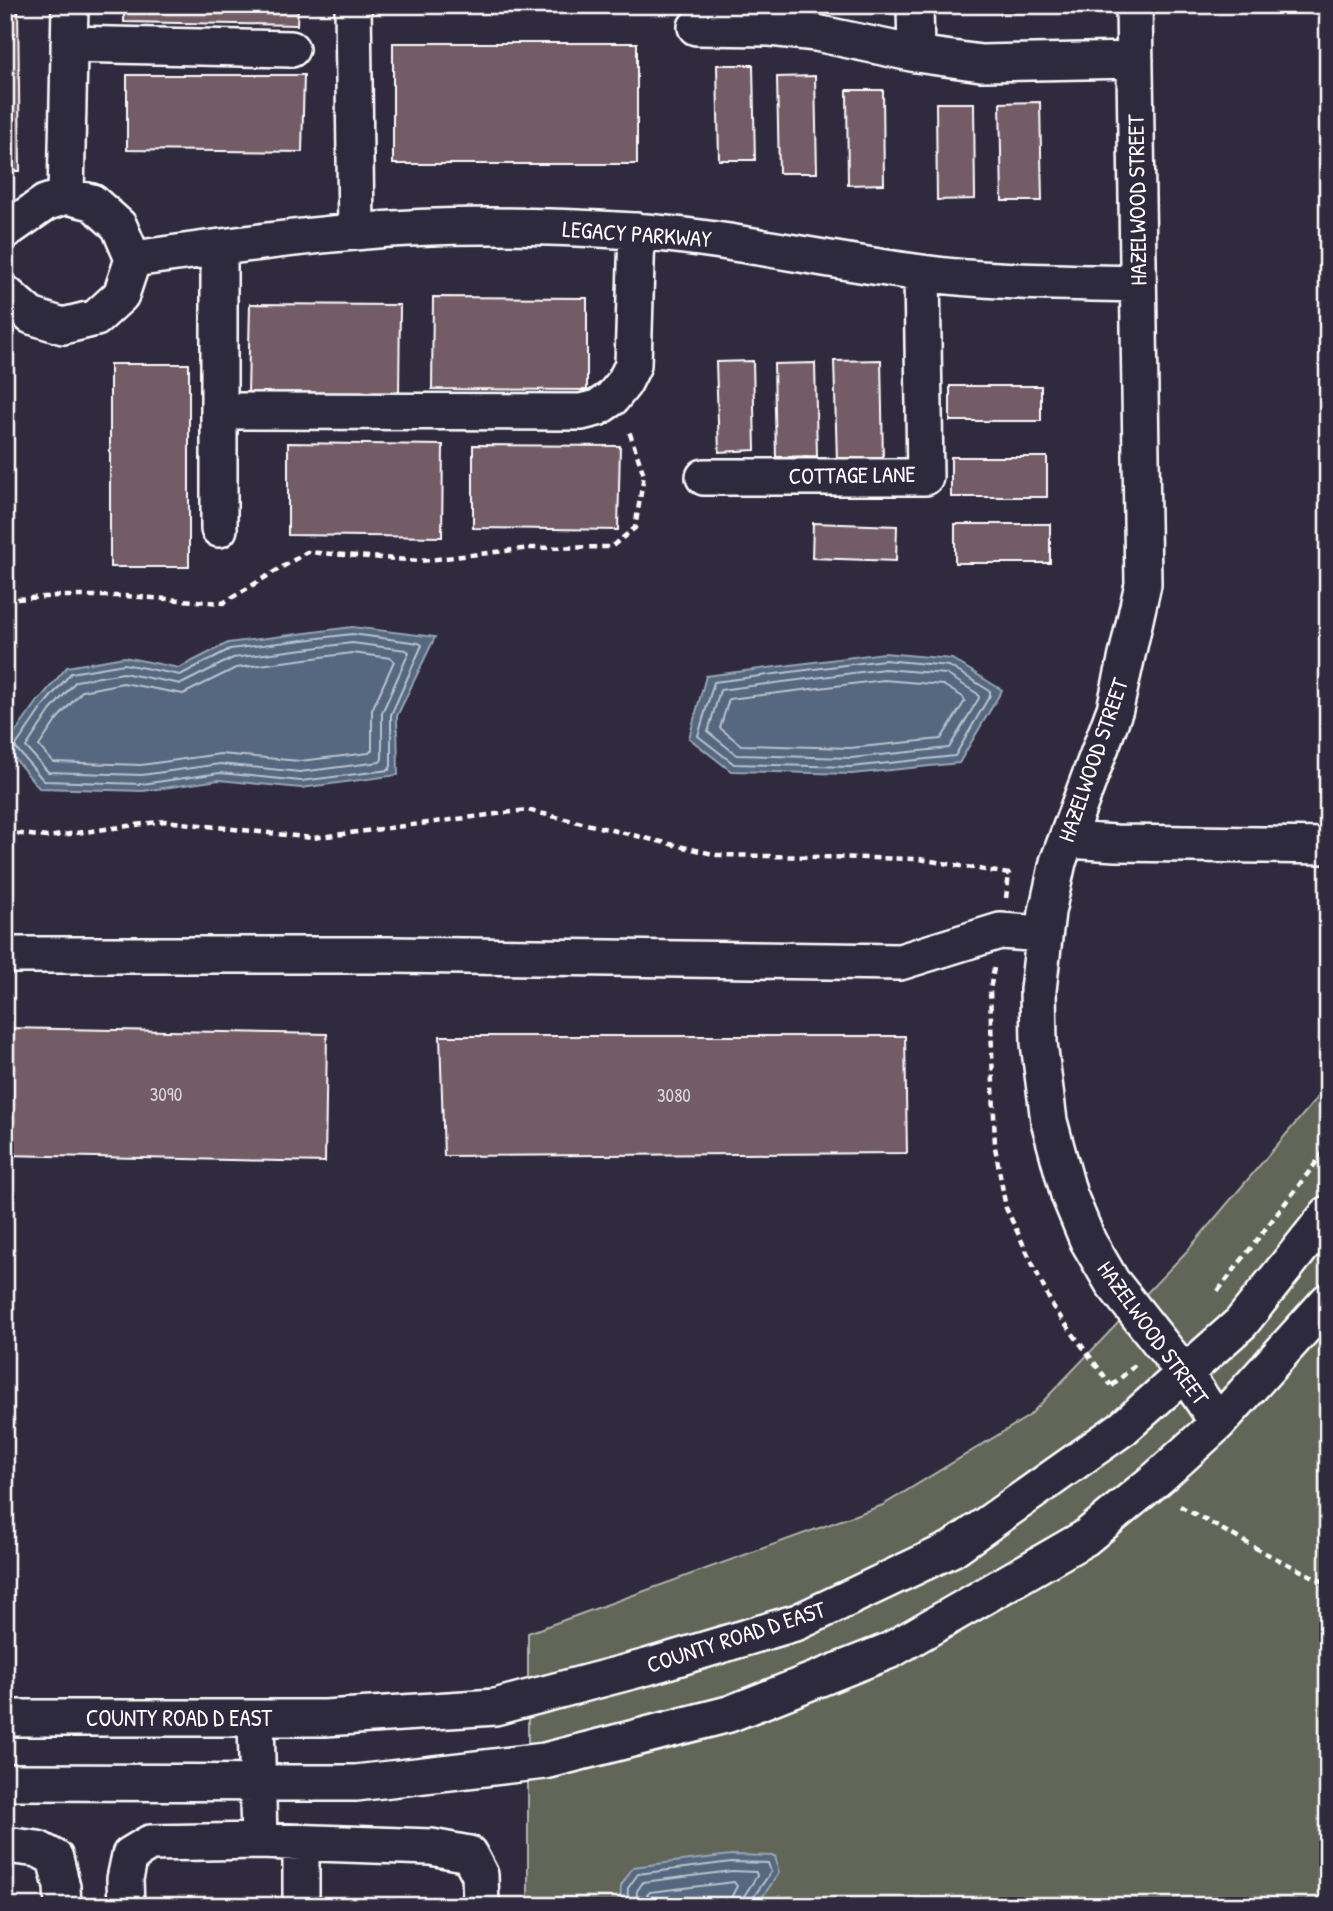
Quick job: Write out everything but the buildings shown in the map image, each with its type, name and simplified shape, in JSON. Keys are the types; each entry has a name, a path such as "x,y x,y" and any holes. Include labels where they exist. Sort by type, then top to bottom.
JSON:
{"street":[{"path":"66,196 70,5"},
{"path":"353,5 356,231"},
{"path":"915,5 916,54"},
{"name":"HAZELWOOD STREET","path":"1134,5 1143,584 1115,709 1058,862 1047,912 1038,990 1039,1043 1049,1121 1069,1195 1088,1241 1112,1282 1185,1374 1218,1423"},
{"path":"696,27 770,28 816,33 916,54 981,63 1135,60"},
{"path":"69,44 291,49"},
{"path":"5,230 45,203 66,196 92,202 119,226 134,259 121,295 96,318 63,326 31,316 5,293"},
{"name":"LEGACY PARKWAY","path":"134,259 356,231 525,226 637,231 747,244 922,273 991,280 1138,284"},
{"path":"219,411 581,412 597,408 612,398 633,365 637,231"},
{"path":"219,248 219,529"},
{"name":"COTTAGE LANE","path":"704,477 925,477 922,273"},
{"path":"1067,839 1116,843 1328,846"},
{"path":"5,955 391,955 900,962 1000,931 1044,934"},
{"name":"COUNTY ROAD D EAST","path":"5,1718 325,1718 495,1707 647,1667 798,1622 953,1549 1123,1428 1241,1323 1328,1214"},
{"path":"5,1782 356,1783 545,1761 729,1714 891,1650 1086,1538 1218,1423 1328,1301"},
{"path":"256,1718 259,1841"},
{"path":"126,1906 125,1879 130,1855 150,1843 259,1841 431,1847 469,1854 480,1875 481,1906"},
{"path":"301,1843 301,1906"},
{"path":"5,1845 38,1849 55,1858 62,1887 63,1906"}],"path":[{"path":"5,600 56,596 125,596 223,603 307,552 420,561 530,548 611,547 635,528 643,475 630,433 612,398"}],"green space":[{"path":"1328,1085 1328,1906 528,1906 528,1633 883,1505 1029,1416 1188,1250"}],"water":[{"path":"352,627 435,637 397,716 398,775 301,788 219,780 143,791 39,788 5,747 67,667 124,657 179,668 228,643"},
{"path":"884,653 952,659 1002,690 959,763 852,774 731,771 689,738 706,676"},
{"path":"731,1855 775,1856 779,1873 756,1906 620,1906 621,1886 633,1867"}]}
